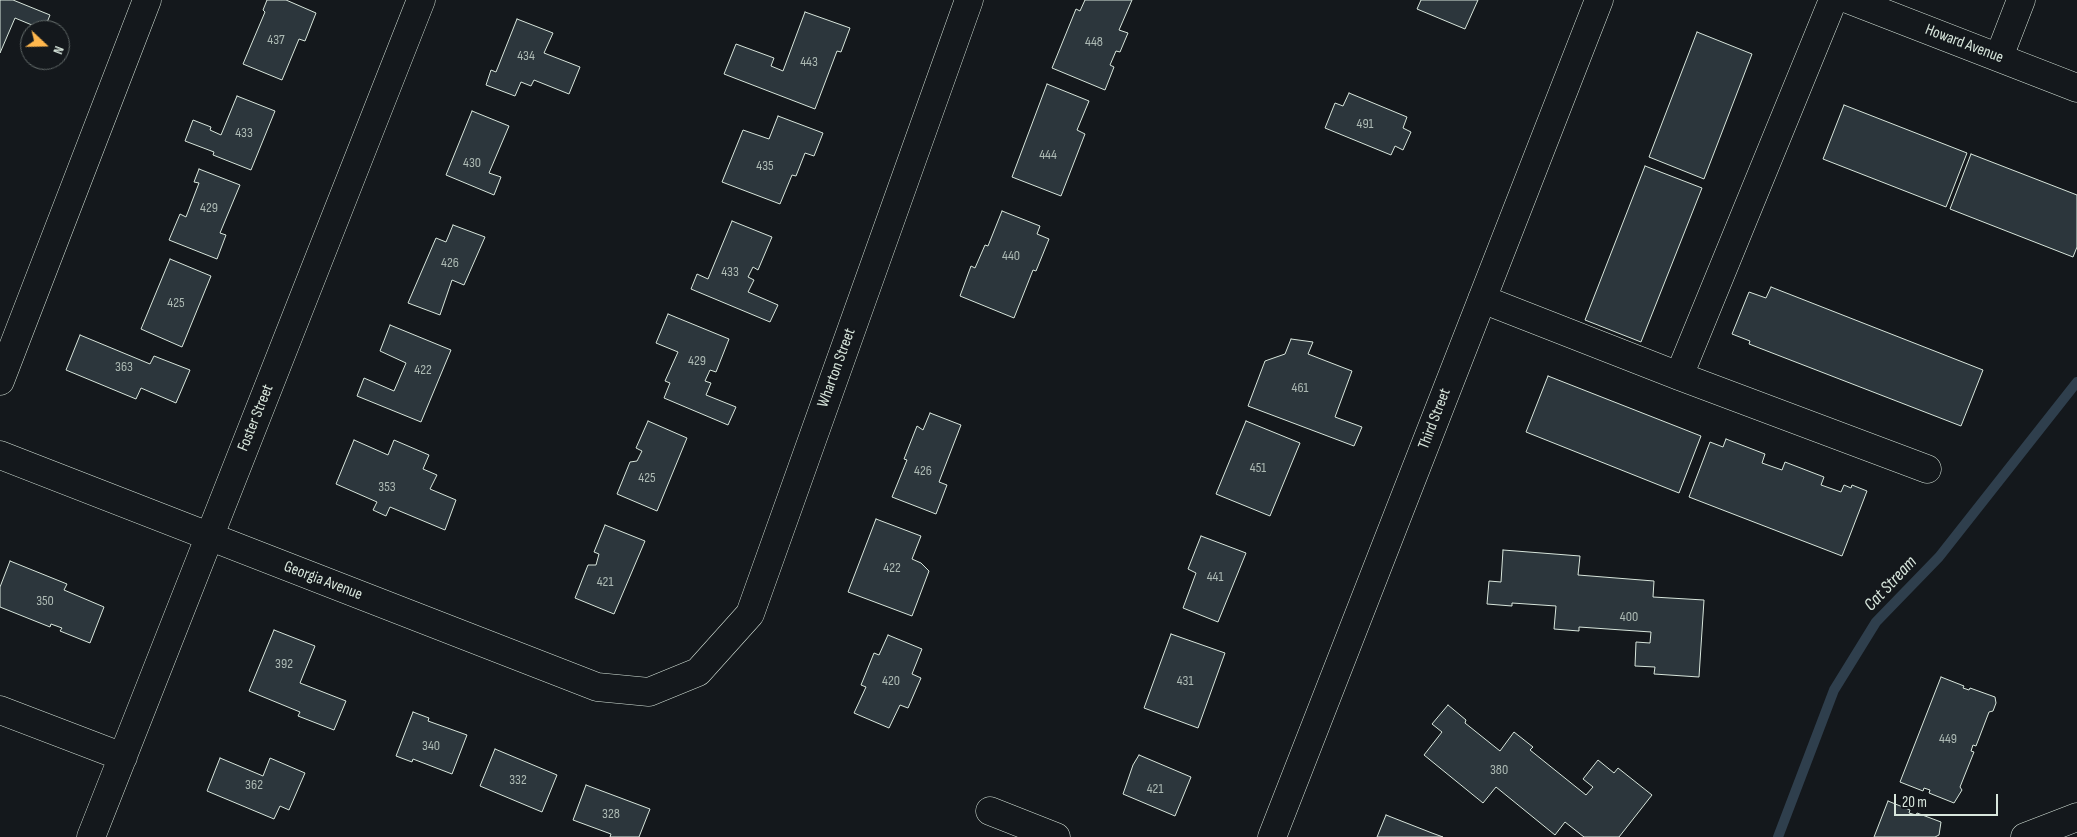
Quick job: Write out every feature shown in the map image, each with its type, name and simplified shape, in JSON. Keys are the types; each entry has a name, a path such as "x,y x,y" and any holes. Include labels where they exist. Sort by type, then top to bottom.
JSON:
{"street":[{"path":"0,381 147,0"},
{"name":"Foster Street","path":"92,837 421,0"},
{"name":"Wharton Street","path":"649,692 698,672 750,614 969,0"},
{"name":"Third Street","path":"1272,837 1599,0"},
{"path":"1679,376 1833,0"},
{"name":"Howard Avenue","path":"1850,0 2077,88"},
{"path":"1999,57 2021,0"},
{"path":"1482,299 1679,376 1927,468"},
{"name":"Georgia Avenue","path":"0,455 597,687 649,692"},
{"path":"0,710 123,758"},
{"path":"990,810 1056,837"},
{"path":"2025,837 2077,817"}],"building":[{"path":"0,0 13,0 50,15 48,20 20,20 15,18 0,53"},
{"path":"267,0 286,0 316,13 305,41 299,39 282,80 243,64 265,12 263,10"},
{"path":"1085,0 1132,0 1119,30 1128,33 1120,52 1116,51 1110,65 1114,67 1105,90 1052,68 1076,9 1080,11"},
{"path":"1421,0 1478,0 1465,29 1417,9"},
{"path":"805,12 850,28 841,52 837,51 815,109 724,74 736,44 774,58 771,66 783,71"},
{"path":"517,19 553,33 544,53 580,67 569,94 534,80 531,86 521,82 515,96 486,85 491,70 496,72"},
{"path":"1697,32 1752,54 1704,179 1649,157"},
{"path":"1047,84 1089,101 1077,130 1085,134 1061,196 1012,177"},
{"path":"1349,93 1407,117 1403,128 1411,132 1403,150 1395,146 1391,155 1325,128 1335,103 1343,106"},
{"path":"237,96 275,111 251,170 213,155 214,152 185,141 193,120 211,127 210,130 221,135"},
{"path":"1844,105 1967,153 1946,207 1823,159"},
{"path":"472,111 509,126 489,173 501,177 494,195 446,175"},
{"path":"778,116 823,133 814,156 805,153 796,176 792,175 780,204 722,182 743,130 769,139"},
{"path":"1971,154 2077,195 2077,247 2073,257 1950,209"},
{"path":"1645,166 1702,188 1641,342 1585,320"},
{"path":"199,169 240,185 220,233 226,235 217,259 169,240 180,214 186,217 199,183 194,182"},
{"path":"1002,211 1040,226 1037,234 1049,239 1036,271 1033,270 1014,318 960,296 971,266 975,268 985,245 988,246"},
{"path":"732,221 772,237 758,270 753,267 748,277 754,280 748,292 778,305 770,322 691,289 697,274 708,279"},
{"path":"453,225 485,237 464,285 452,280 440,315 408,303 436,238 446,242"},
{"path":"170,259 211,276 182,347 141,329"},
{"path":"1771,287 1983,370 1961,426 1749,344 1750,341 1732,334 1749,292 1766,298"},
{"path":"668,314 729,339 716,372 710,370 705,381 711,383 706,395 736,407 728,425 664,398 670,383 665,381 678,352 656,343"},
{"path":"390,325 451,350 421,422 357,396 364,378 394,391 406,363 380,351"},
{"path":"80,335 150,364 154,356 190,370 176,403 141,388 136,399 66,370"},
{"path":"1291,339 1313,342 1308,354 1352,371 1335,417 1362,427 1354,446 1248,406 1265,361 1285,354"},
{"path":"1548,376 1701,436 1679,493 1526,432"},
{"path":"930,413 961,425 939,482 947,485 936,514 892,497 907,460 904,459 917,426 923,430"},
{"path":"648,421 687,438 657,511 617,494 630,462 637,461 642,451 636,448"},
{"path":"1246,421 1300,443 1270,516 1216,494"},
{"path":"1726,439 1765,454 1762,463 1782,470 1785,462 1824,477 1821,485 1841,492 1844,485 1851,488 1852,485 1867,491 1842,556 1689,497 1710,442 1723,447"},
{"path":"354,440 388,455 394,440 429,455 423,469 437,475 430,489 456,500 445,530 390,507 386,516 373,510 377,502 336,484"},
{"path":"876,519 921,536 912,559 921,563 929,571 912,616 848,592"},
{"path":"605,525 645,541 614,614 575,598 588,565 596,565 599,554 594,552"},
{"path":"1201,536 1246,553 1218,622 1183,608 1196,573 1188,569"},
{"path":"1503,550 1580,556 1578,575 1654,581 1653,597 1704,600 1699,677 1654,674 1655,667 1635,666 1636,642 1650,643 1651,632 1579,627 1579,631 1554,629 1556,606 1512,603 1512,606 1487,604 1489,581 1501,582"},
{"path":"10,561 67,584 64,590 104,607 90,643 60,631 62,628 51,624 50,627 0,607 0,587"},
{"path":"274,630 315,646 300,683 346,701 334,730 298,716 300,712 249,691"},
{"path":"1171,634 1225,653 1198,728 1144,708"},
{"path":"888,635 922,649 912,674 921,678 908,708 900,705 889,728 854,713 866,687 861,685 874,653 879,655"},
{"path":"1941,677 1964,686 1963,688 1969,690 1970,688 1995,697 1996,703 1993,711 1989,712 1976,746 1973,745 1971,751 1974,752 1960,787 1962,790 1954,803 1929,793 1930,790 1924,788 1923,791 1900,782"},
{"path":"1448,705 1466,720 1465,723 1500,751 1514,732 1533,747 1530,750 1586,795 1593,787 1583,779 1598,760 1614,773 1618,768 1652,795 1619,837 1584,837 1565,822 1555,835 1496,787 1483,803 1424,755 1442,732 1432,724"},
{"path":"413,712 429,718 428,721 467,735 452,774 413,759 412,762 396,756"},
{"path":"495,749 557,775 542,812 480,786"},
{"path":"1139,755 1191,777 1175,816 1123,794 1133,765"},
{"path":"220,758 263,776 270,758 305,773 289,810 280,806 274,819 207,791"},
{"path":"586,785 650,809 639,837 610,837 611,834 573,820"},
{"path":"1888,801 1910,810 1909,813 1916,815 1917,813 1941,822 1939,835 1935,837 1874,837"},
{"path":"1386,815 1432,833 1443,837 1377,837"}],"waterway":[{"name":"Cat Stream","path":"1778,837 1834,690 1876,622 1939,557 2077,382"}]}
